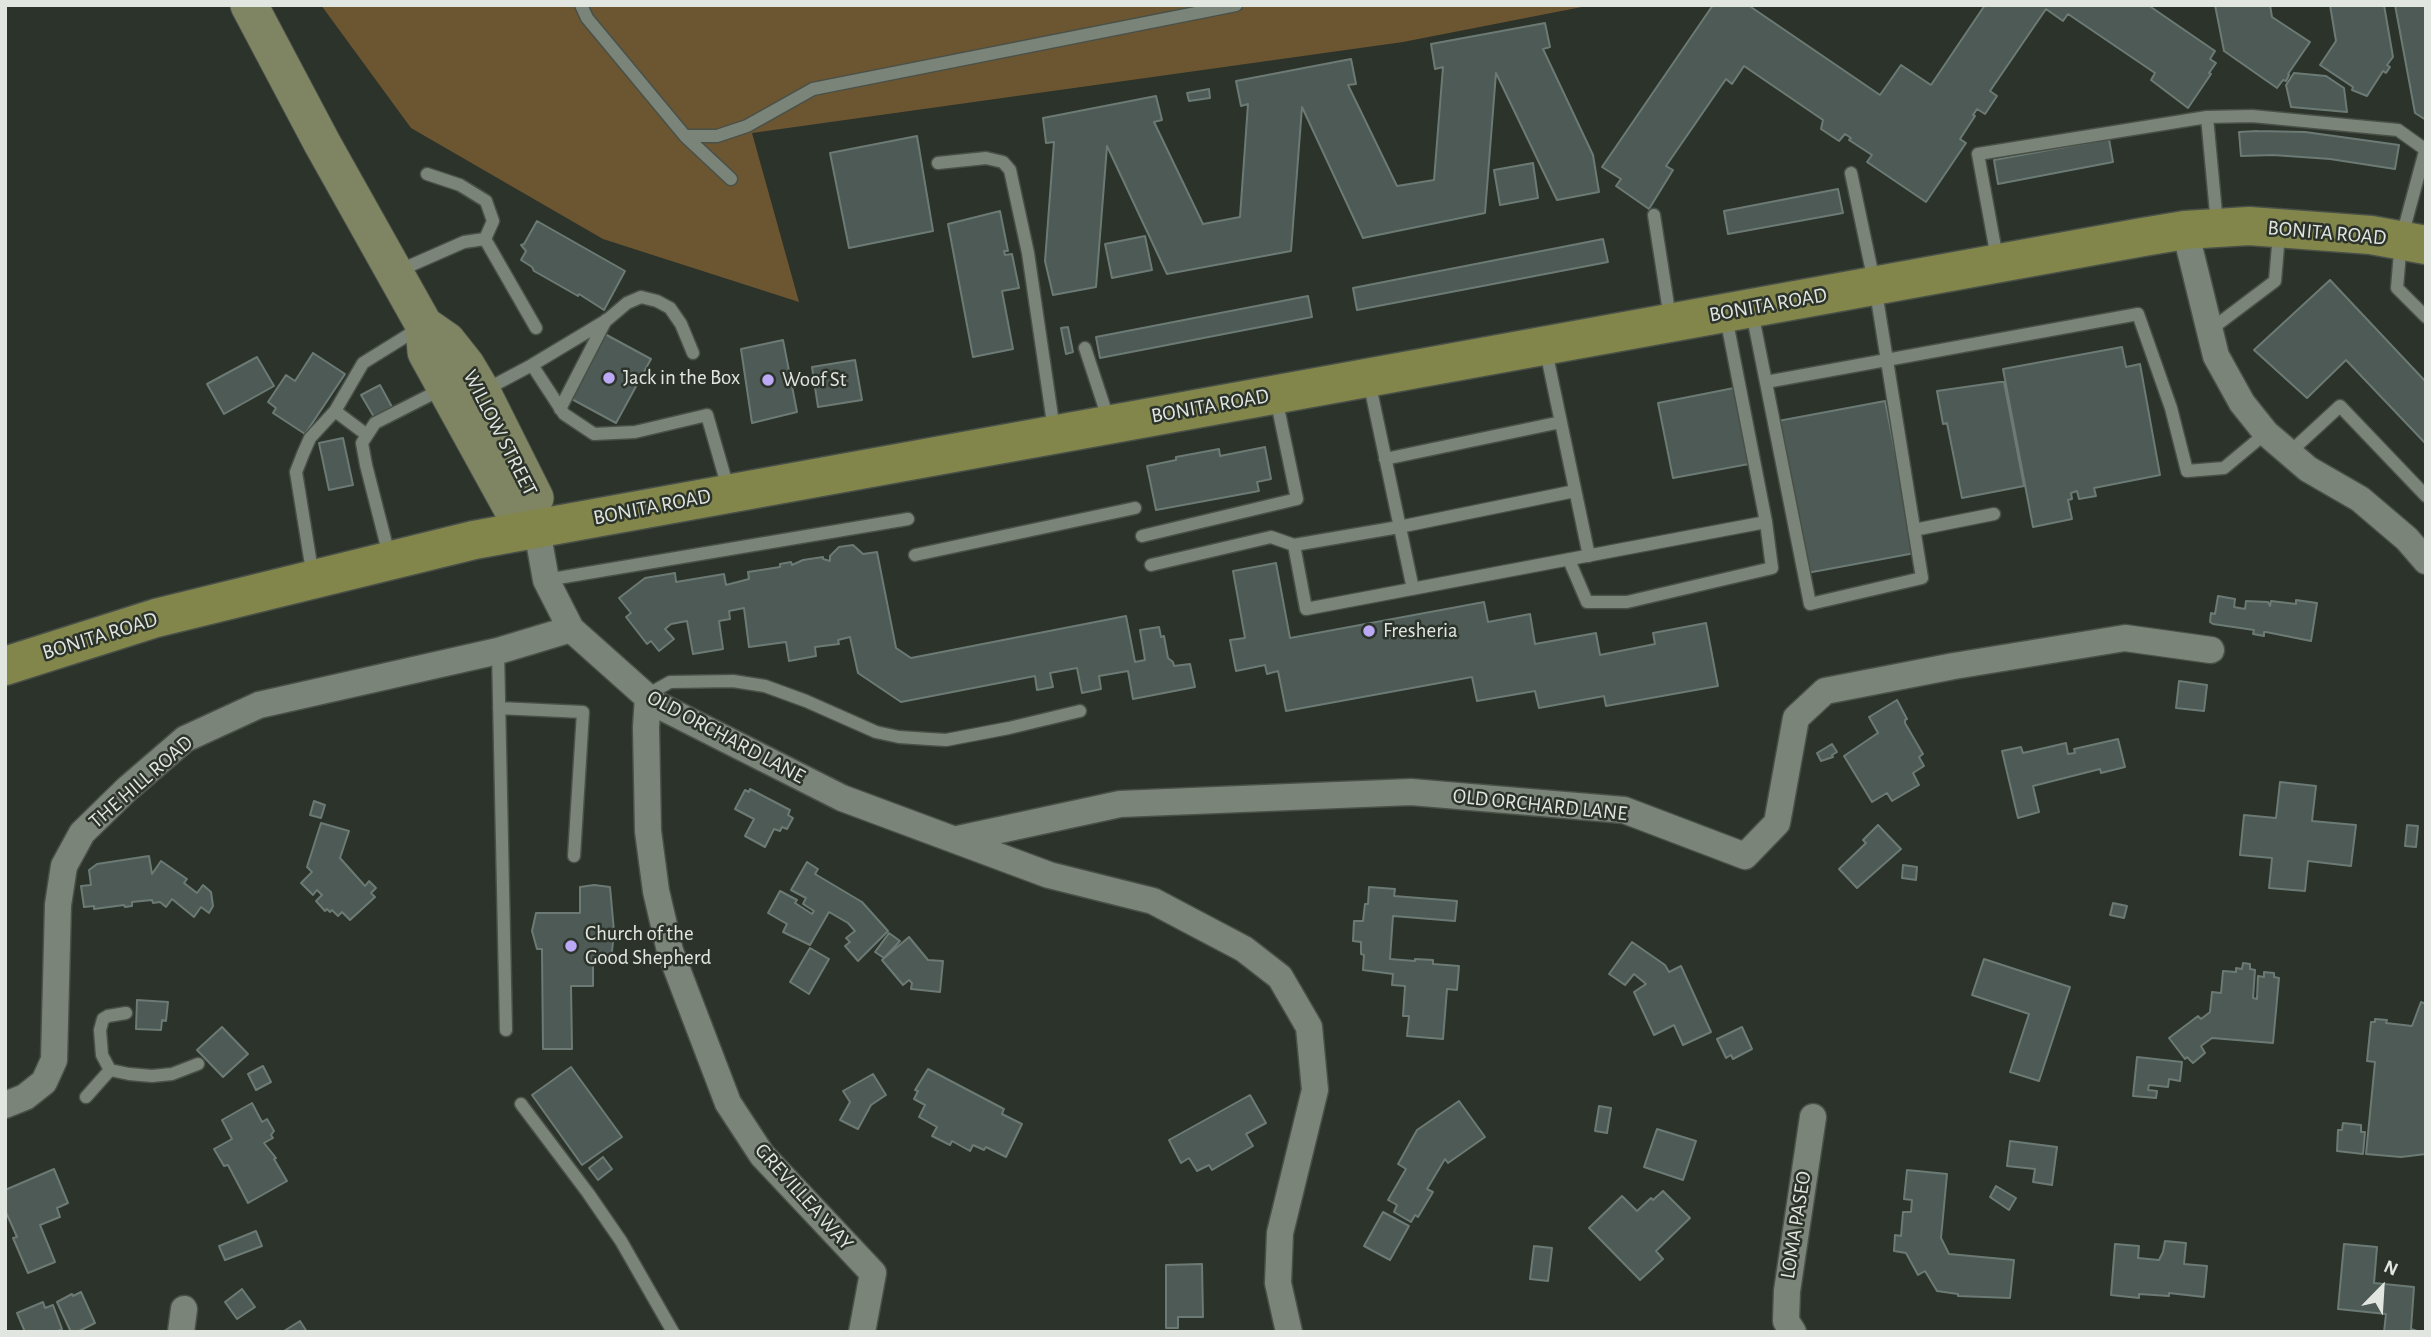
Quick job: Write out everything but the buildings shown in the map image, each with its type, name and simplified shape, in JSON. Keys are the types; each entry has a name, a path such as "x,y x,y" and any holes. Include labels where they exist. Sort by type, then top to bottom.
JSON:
{"main road":[{"name":"WILLOW STREET","path":"249,5 424,324 426,352 465,389 513,510 537,530"},
{"name":"BONITA ROAD","path":"5,666 156,618 474,540 1998,264 2201,229 2249,226 2371,235 2413,242"}],"street":[{"path":"2201,229 2210,330 2216,356 2242,403 2266,433 2289,453 2308,469 2360,499 2407,539 2426,561"},
{"name":"OLD ORCHARD LANE","path":"537,530 546,580 571,629 654,703 842,797 1049,875 1153,901 1244,949 1280,977 1309,1027 1315,1090 1280,1233 1278,1283 1289,1332"},
{"name":"THE HILL ROAD","path":"5,1105 24,1097 44,1082 54,1060 58,905 64,866 82,833 127,789 186,739 260,705 498,651 571,629"},
{"name":"OLD ORCHARD LANE","path":"958,839 1120,804 1411,792 1624,810 1745,856 1777,822 1796,718 1825,691 1954,666 2125,638 2211,650"},
{"name":"GREVILLEA WAY","path":"647,696 648,831 656,891 670,951 728,1103 762,1155 873,1273 863,1332"},
{"name":"LOMA PASEO","path":"1789,1329 1787,1291 1813,1116"}],"lane":[{"path":"580,5 587,18 685,136 731,179"},
{"path":"685,136 717,136 747,126 813,89 1236,5"},
{"path":"1998,264 1978,154 2207,117 2252,116 2398,131 2425,150 2413,242 2397,288 2426,317"},
{"path":"2201,229 2207,117"},
{"path":"938,163 986,158 1003,162 1010,170 1028,253 1055,434"},
{"path":"1738,310 1766,382 1810,604 1922,578 1875,286 1851,173"},
{"path":"427,174 460,185 486,201 493,221 485,239"},
{"path":"1654,215 1671,322"},
{"path":"2210,330 2274,281 2279,228"},
{"path":"394,272 464,242 485,239"},
{"path":"485,239 536,328"},
{"path":"390,561 362,443 375,423 532,365 607,320 626,303 641,297 670,308 681,324 693,353"},
{"path":"1569,559 1587,602 1627,602 1772,568 1738,310"},
{"path":"1766,382 2138,314 2171,408 2187,471 2224,468 2266,433"},
{"path":"560,409 607,320"},
{"path":"313,580 296,472 310,438 335,411 363,363 424,324"},
{"path":"1545,345 1589,556"},
{"path":"1085,348 1110,424"},
{"path":"532,365 564,414 594,434 635,432 707,415 729,492"},
{"path":"1368,377 1413,589"},
{"path":"1142,536 1297,499 1275,394"},
{"path":"2289,453 2340,406 2426,496"},
{"path":"335,411 367,435"},
{"path":"1385,459 1561,422"},
{"path":"1151,565 1271,537 1294,545 1399,527 1575,491"},
{"path":"915,555 1135,508"},
{"path":"1914,530 1994,514"},
{"path":"546,580 908,519"},
{"path":"1294,545 1306,609 1766,522"},
{"path":"498,651 506,1030"},
{"path":"647,696 670,682 744,683 765,686 876,732 946,740 1080,711"},
{"path":"499,708 583,712 574,856"},
{"path":"110,1070 102,1055 100,1030 103,1019 126,1013"},
{"path":"110,1070 152,1076 172,1074 198,1064"},
{"path":"86,1097 110,1070"},
{"path":"522,1104 621,1241 673,1332"}],"shaded area":[{"path":"321,5 1592,5 1403,42 752,133 799,302 603,239 411,128"}],"place":[{"name":"Jack in the Box","path":"609,378"},
{"name":"Woof St","path":"768,380"},
{"name":"Fresheria","path":"1369,631"},
{"name":"Church of the Good Shepherd","path":"571,946"}]}
